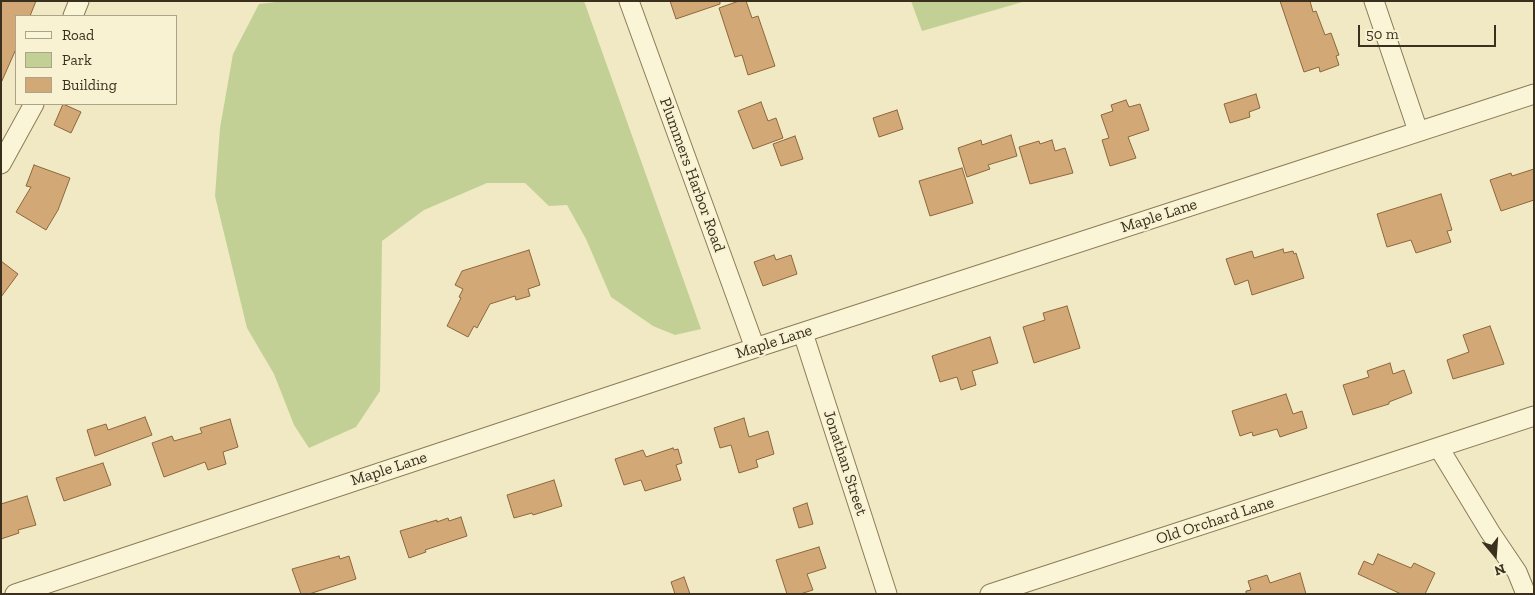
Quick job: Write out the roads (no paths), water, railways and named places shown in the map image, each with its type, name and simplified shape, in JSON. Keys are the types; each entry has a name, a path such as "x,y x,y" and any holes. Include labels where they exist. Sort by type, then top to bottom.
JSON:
{"street":[{"path":"73,15 79,1"},
{"name":"Plummers Harbor Road","path":"629,1 755,348"},
{"path":"1374,1 1418,131"},
{"name":"Maple Lane","path":"15,594 755,348 1534,94"},
{"path":"1,164 33,105"},
{"name":"Jonathan Street","path":"803,333 887,594"},
{"name":"Old Orchard Lane","path":"990,594 1534,416"},
{"path":"1439,448 1490,532 1517,572 1526,594"}]}
